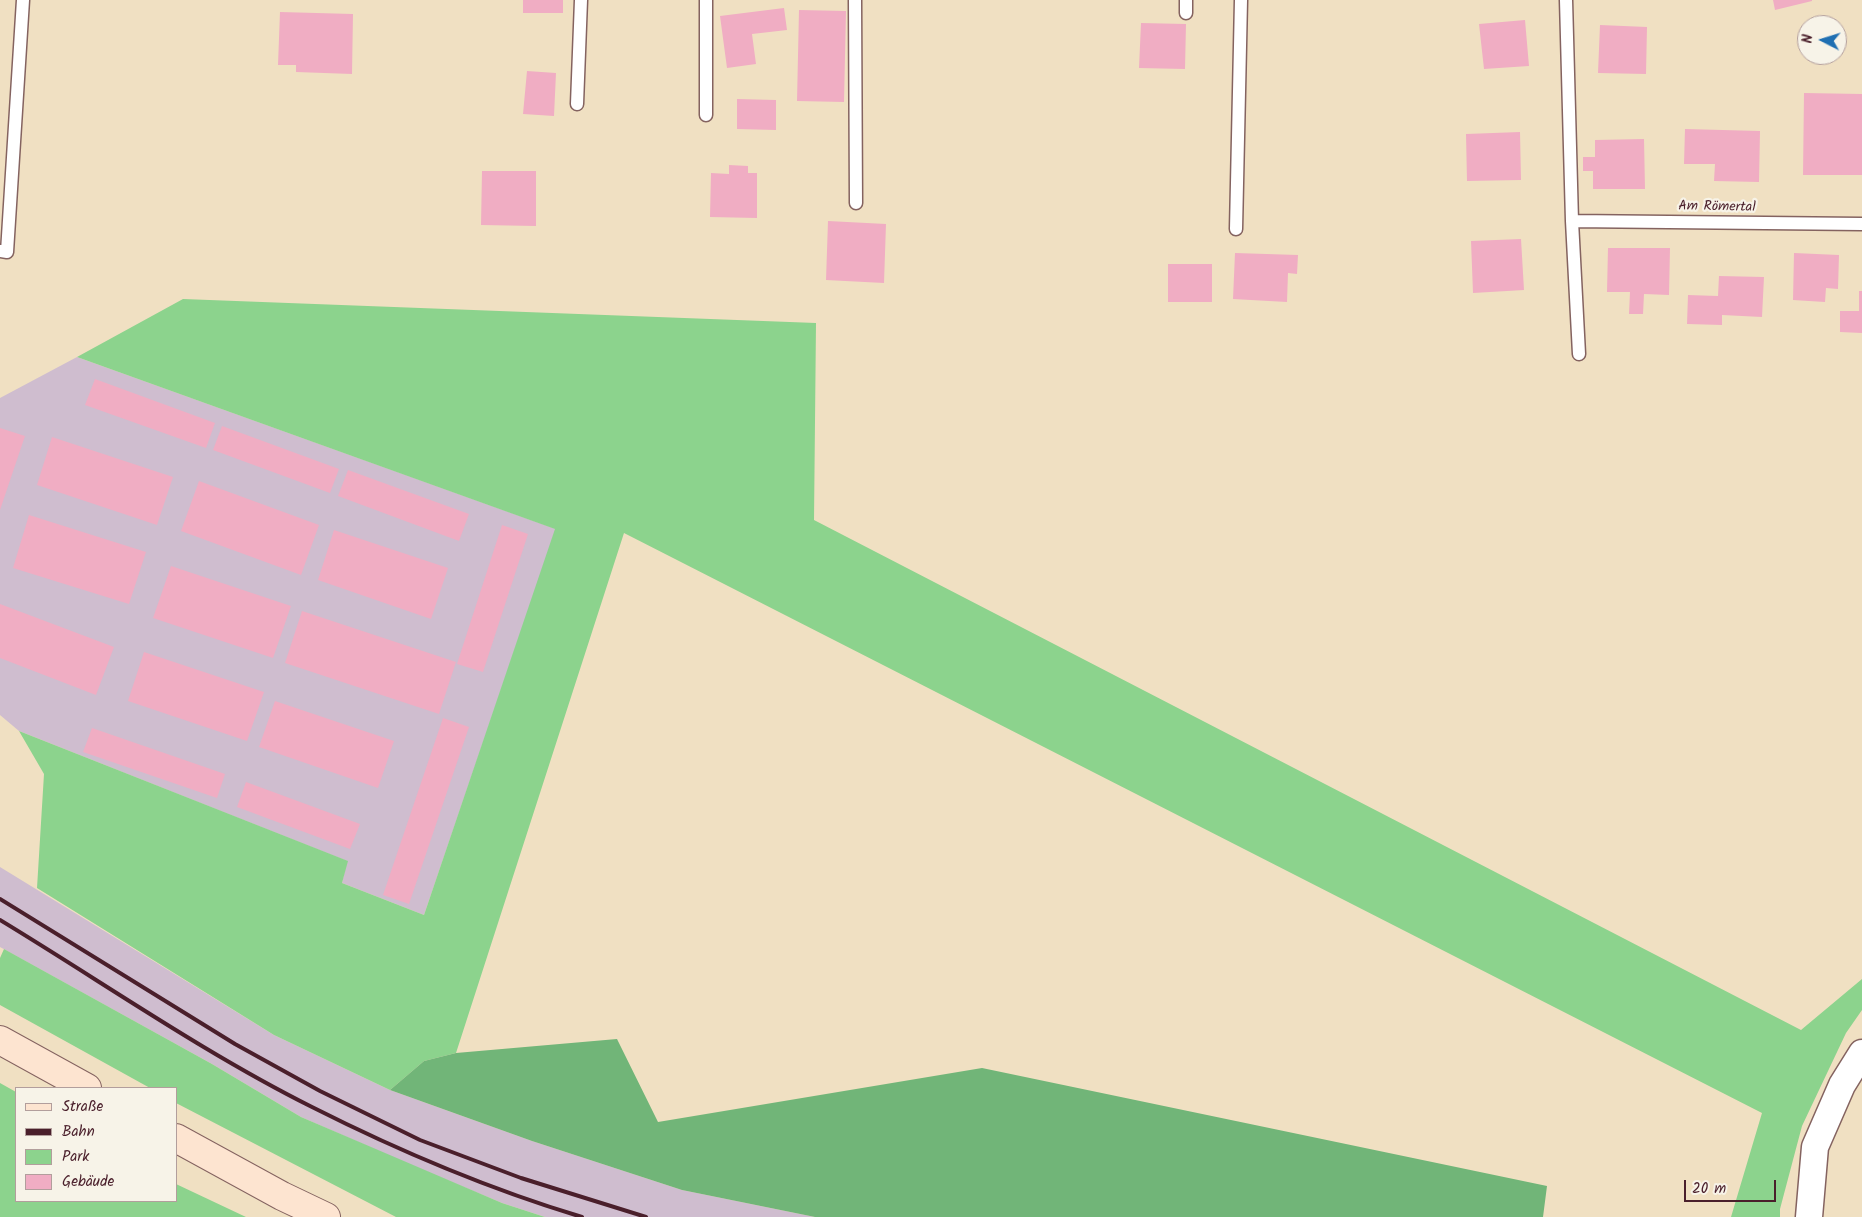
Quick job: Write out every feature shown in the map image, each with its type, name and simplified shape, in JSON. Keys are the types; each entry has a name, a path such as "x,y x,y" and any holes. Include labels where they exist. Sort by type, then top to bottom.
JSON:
{"main road":[{"path":"0,1040 85,1087"},
{"path":"178,1139 282,1196 326,1217"}],"street":[{"path":"1809,1217 1815,1147 1842,1085 1862,1053"}],"lane":[{"path":"0,251 7,252 23,0"},
{"path":"577,104 581,0"},
{"path":"706,0 706,115"},
{"path":"855,0 856,203"},
{"path":"1186,0 1186,13"},
{"path":"1236,229 1241,0"},
{"path":"1566,0 1572,221 1579,354"},
{"name":"Am Römertal","path":"1572,221 1862,224"}],"shaded area":[{"path":"77,357 556,529 424,915 342,883 347,861 19,731 0,715 0,398"},
{"path":"0,867 274,1035 390,1090 532,1141 682,1190 815,1217 545,1217 502,1203 404,1162 301,1117 212,1064 0,947"}],"green space":[{"path":"183,299 816,323 814,520 1801,1030 1862,979 1862,1010 1846,1033 1802,1126 1780,1209 1780,1217 1731,1217 1762,1113 624,533 456,1053 424,1061 390,1090 274,1035 37,888 44,774 19,731 348,861 342,883 424,915 555,529 77,357"},
{"path":"4,949 212,1064 301,1117 502,1203 545,1217 396,1217 178,1104 178,1087 148,1087 0,1005 0,958"},
{"path":"617,1039 658,1122 982,1068 1547,1186 1543,1217 815,1217 682,1190 532,1141 390,1090 424,1061 456,1053"},
{"path":"0,1083 15,1091 15,1202 178,1202 178,1185 246,1217 0,1217"}],"building":[{"path":"523,0 563,0 563,13 523,13"},
{"path":"1773,0 1812,0 1812,1 1775,10"},
{"path":"784,8 787,30 752,34 756,64 727,68 720,16"},
{"path":"799,10 846,11 844,102 797,101"},
{"path":"280,12 353,14 352,74 296,72 296,65 278,65"},
{"path":"1525,20 1529,66 1484,69 1479,24"},
{"path":"1141,23 1186,24 1185,69 1139,68"},
{"path":"1600,25 1647,27 1646,74 1598,73"},
{"path":"527,71 556,73 554,116 523,114"},
{"path":"1804,93 1862,94 1862,175 1803,175"},
{"path":"737,99 776,100 776,130 737,129"},
{"path":"1685,129 1760,131 1759,182 1714,181 1715,164 1684,164"},
{"path":"1520,132 1521,180 1467,181 1466,134"},
{"path":"1644,139 1645,189 1593,189 1593,171 1583,171 1583,157 1595,157 1595,140"},
{"path":"729,165 748,166 748,173 757,173 757,218 710,217 711,173 729,174"},
{"path":"482,171 536,171 536,226 481,225"},
{"path":"828,221 886,224 884,283 826,280"},
{"path":"1521,239 1524,290 1473,293 1471,241"},
{"path":"1608,248 1670,248 1669,295 1644,294 1643,314 1629,314 1630,292 1607,292"},
{"path":"1235,253 1298,255 1297,274 1288,273 1287,302 1233,299"},
{"path":"1794,253 1839,255 1838,289 1826,288 1825,302 1793,300"},
{"path":"1168,264 1212,264 1212,302 1168,302"},
{"path":"1719,276 1764,277 1762,317 1722,315 1722,325 1687,324 1688,295 1718,296"},
{"path":"1859,291 1862,291 1862,333 1840,332 1840,311 1859,311"},
{"path":"95,379 215,423 206,448 85,405"},
{"path":"222,426 339,469 330,493 213,450"},
{"path":"0,428 25,436 0,510"},
{"path":"52,437 173,477 157,525 37,485"},
{"path":"348,470 469,514 459,541 338,496"},
{"path":"199,481 319,525 301,575 181,531"},
{"path":"29,515 146,552 129,604 13,568"},
{"path":"502,525 528,534 483,672 457,664"},
{"path":"334,530 448,568 431,619 318,580"},
{"path":"171,566 291,606 273,658 153,618"},
{"path":"0,604 114,647 96,695 0,658"},
{"path":"302,611 456,662 439,714 285,663"},
{"path":"144,652 264,692 247,741 128,701"},
{"path":"275,701 394,741 378,788 259,747"},
{"path":"443,718 469,727 409,904 383,895"},
{"path":"92,728 225,774 217,798 83,752"},
{"path":"246,782 360,824 350,849 237,807"}],"railway":[{"path":"0,899 235,1044 320,1091 420,1140 521,1178 646,1217"},
{"path":"0,920 193,1041 312,1107 378,1139 445,1168 513,1194 582,1217"}]}
